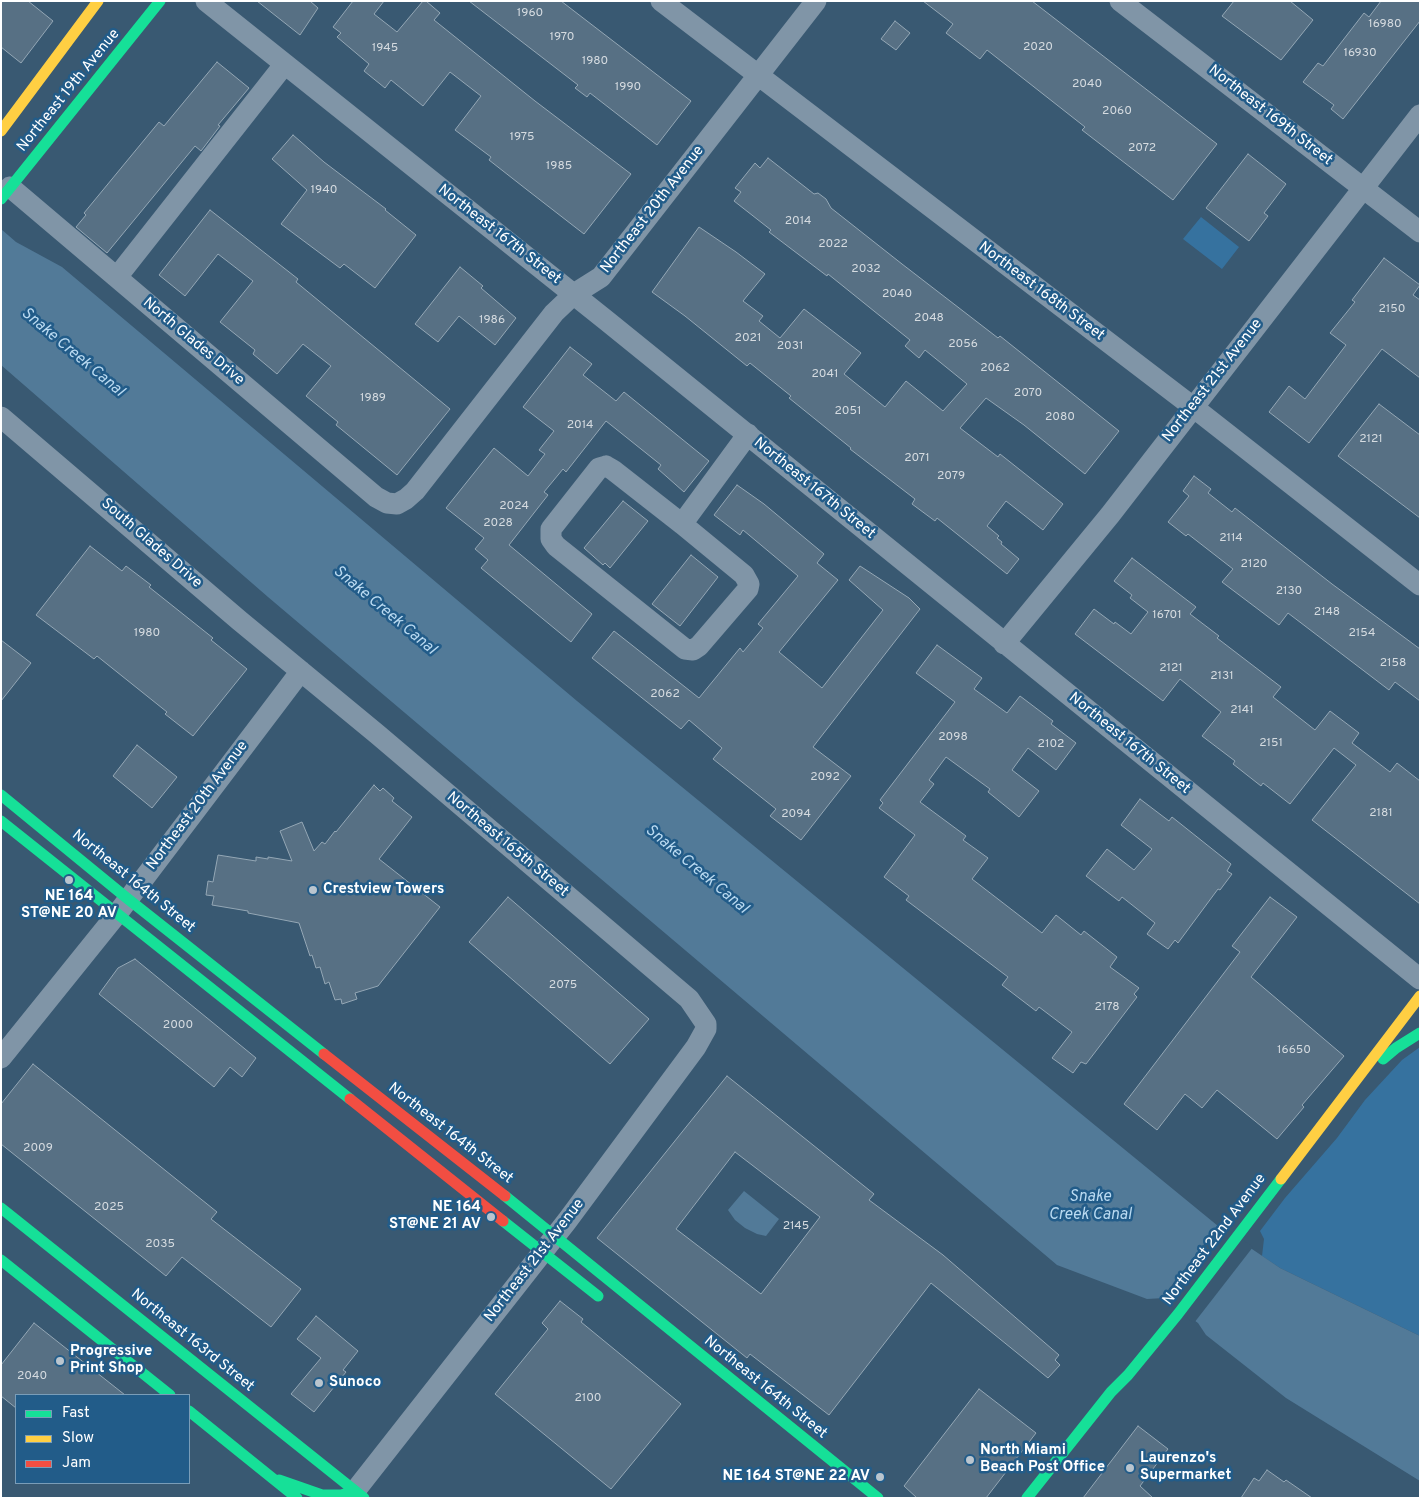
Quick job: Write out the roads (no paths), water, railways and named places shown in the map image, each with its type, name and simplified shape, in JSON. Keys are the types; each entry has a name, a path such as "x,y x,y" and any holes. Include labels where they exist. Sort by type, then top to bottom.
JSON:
{"street":[{"name":"Northeast 19th Avenue","path":"1,131 98,1"},
{"name":"Northeast 19th Avenue","path":"6,193 160,1"},
{"name":"Northeast 167th Street","path":"206,1 748,434 1004,644 1420,979"},
{"name":"Northeast 168th Street","path":"661,1 1193,407 1420,585"},
{"name":"Northeast 20th Avenue","path":"376,497 387,503 397,504 415,491 554,313 574,294 601,277 816,1"},
{"name":"Northeast 169th Street","path":"1120,1 1420,232"},
{"path":"117,277 284,65"},
{"name":"Northeast 21st Avenue","path":"1004,644 1110,515 1420,115"},
{"name":"North Glades Drive","path":"6,193 117,277 376,497"},
{"name":"South Glades Drive","path":"1,417 301,671"},
{"path":"682,524 748,434"},
{"path":"606,466 682,524 744,575 749,584 748,590 699,646 693,650 685,649 556,546 551,539 551,530 599,468 606,466"},
{"name":"Northeast 20th Avenue","path":"1,1058 122,907 301,671"},
{"name":"Northeast 165th Street","path":"301,671 689,999 706,1024"},
{"name":"Northeast 164th Street","path":"1,795 122,907 549,1244 878,1498"},
{"name":"Northeast 164th Street","path":"1,821 87,888 122,907 549,1244 608,1304"},
{"name":"Northeast 22nd Avenue","path":"1027,1498 1111,1392 1128,1375 1178,1314 1420,996"},
{"name":"Northeast 21st Avenue","path":"359,1494 696,1048 706,1029 706,1024"},
{"path":"1337,1104 1396,1048 1420,1033"},
{"name":"Northeast 163rd Street","path":"1,1208 359,1494"},
{"path":"1,1260 169,1394"},
{"path":"190,1411 297,1498"},
{"path":"271,1477 322,1495 359,1494"}],"water":[{"name":"Snake Creek Canal","path":"1,229 16,242 62,267 577,701 1218,1226 1280,1268 1420,1336 1420,1481 1286,1398 1206,1335 1198,1323 1164,1298 1147,1299 1057,1265 268,597 1,365"},
{"path":"744,1191 779,1219 766,1236 745,1228 735,1220 728,1210"}],"place":[{"name":"NE 164 ST@NE 20 AV","path":"69,880"},
{"name":"Crestview Towers","path":"313,890"},
{"name":"NE 164 ST@NE 21 AV","path":"491,1217"},
{"name":"Progressive Print Shop","path":"60,1361"},
{"name":"Sunoco","path":"319,1383"},
{"name":"North Miami Beach Post Office","path":"970,1460"},
{"name":"Laurenzo's Supermarket","path":"1130,1468"},
{"name":"NE 164 ST@NE 22 AV","path":"880,1477"}]}
